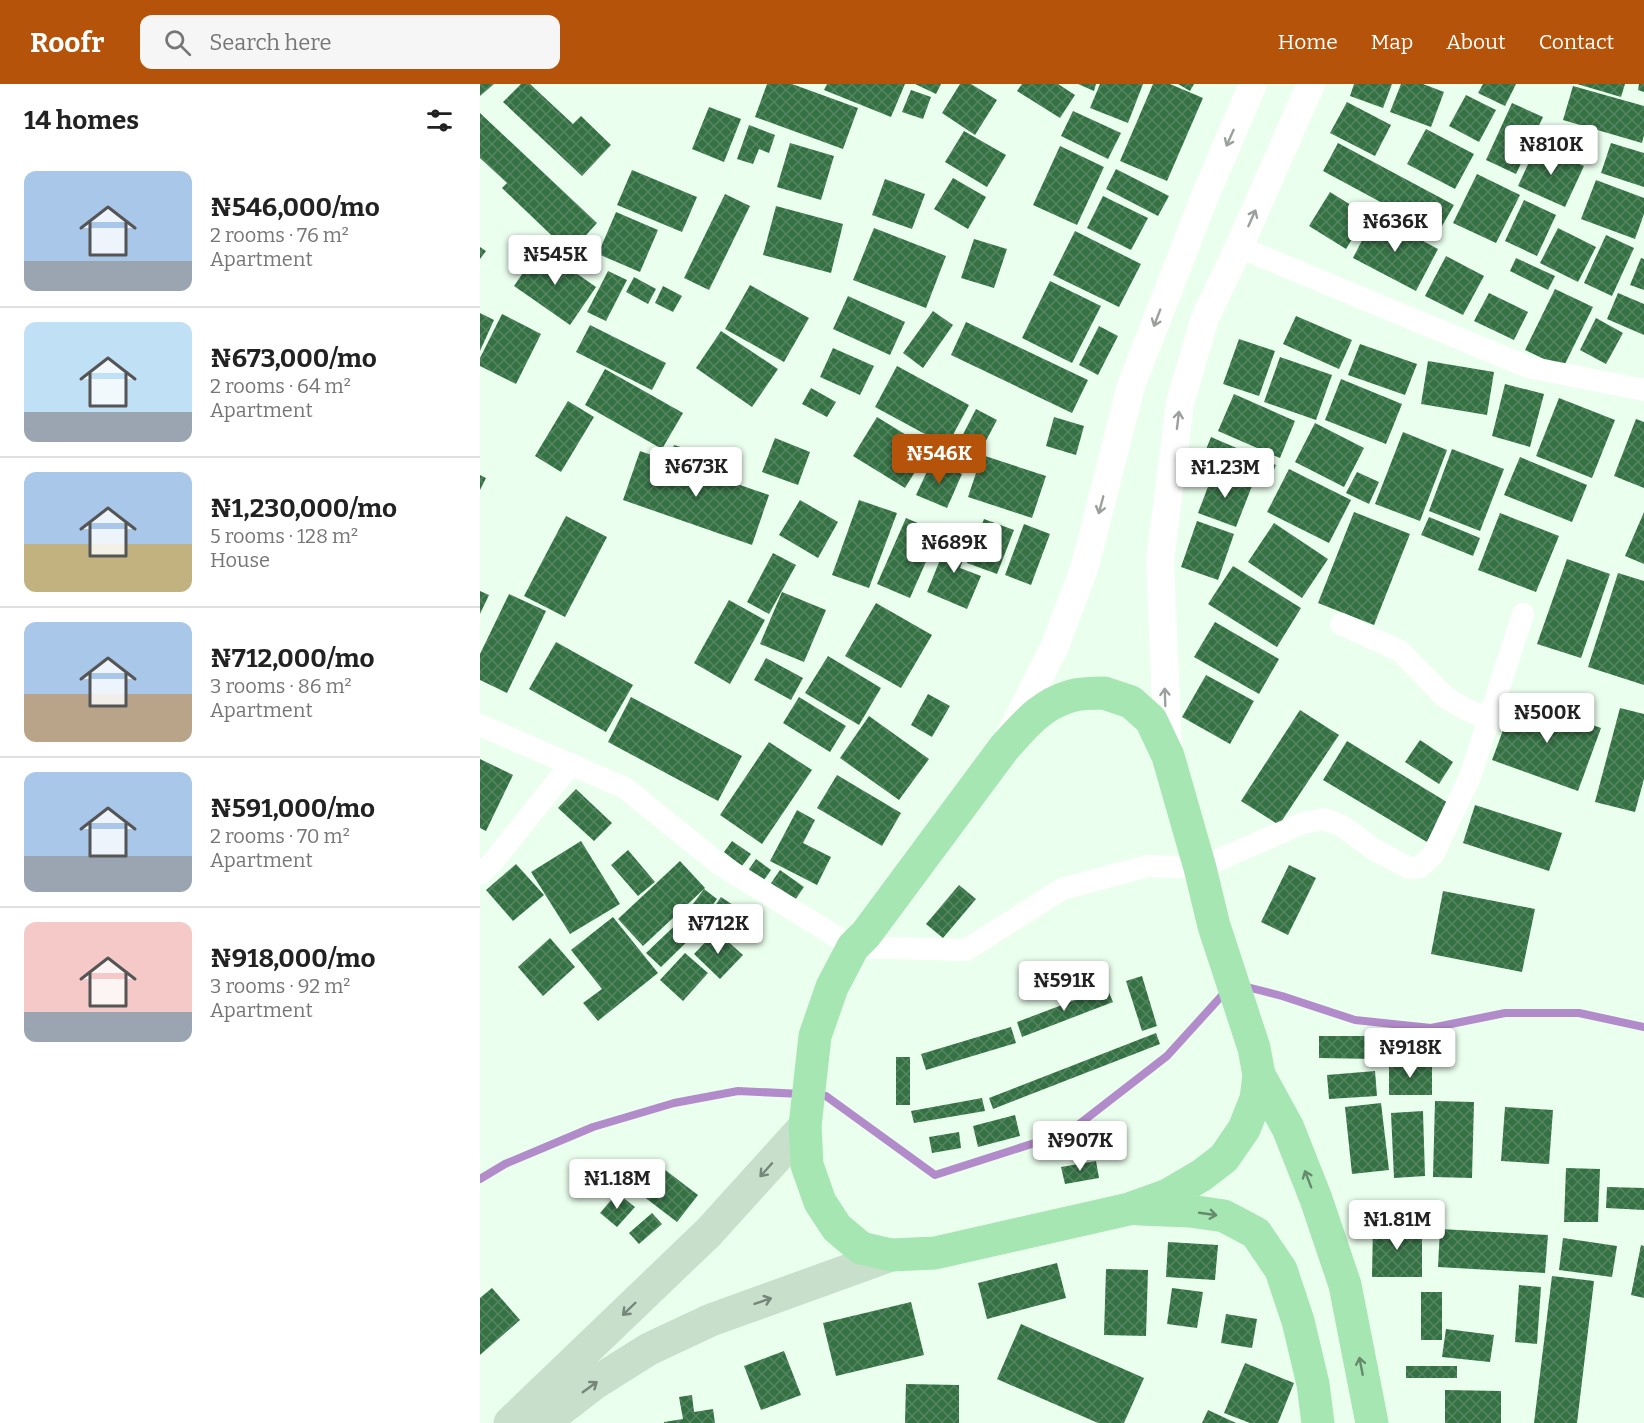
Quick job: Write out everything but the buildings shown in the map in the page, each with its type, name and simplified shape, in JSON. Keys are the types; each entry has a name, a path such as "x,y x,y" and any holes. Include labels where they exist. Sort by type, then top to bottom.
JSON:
{"highway":[{"path":"1104,693 1131,702 1151,720 1168,756 1214,926 1254,1048 1259,1075 1256,1099 1244,1129 1224,1158 1202,1175 1168,1195 1128,1209 935,1253 891,1255 861,1248 837,1228 820,1202 807,1165 805,1126 815,1036 832,987 853,948 866,934 1004,748 1043,707 1072,695 1104,693"},
{"path":"1259,1075 1288,1128 1316,1199 1345,1285 1372,1423"},
{"path":"1128,1209 1190,1211 1224,1216 1256,1233 1281,1270 1298,1321 1313,1384 1318,1423"}],"main road":[{"path":"510,1423 710,1232 805,1126"},
{"path":"543,1423 595,1383 659,1344 711,1320 891,1255"}],"street":[{"path":"1004,748 1055,646 1085,566 1131,386 1205,196 1253,84"},
{"path":"1168,756 1161,561 1180,403 1205,318 1311,84"},
{"path":"1239,247 1528,367 1644,390"},
{"path":"480,725 625,788 719,864 853,948 966,950 1062,889 1148,866 1200,868 1303,823 1325,819 1342,826 1375,850 1409,868 1420,867 1433,855 1470,777 1523,614"},
{"path":"1341,624 1400,651 1445,697 1489,719"},
{"path":"480,874 492,863 571,764"}],"waterway":[{"path":"1243,986 1355,1020 1431,1028 1505,1013 1579,1013 1644,1027"},
{"path":"815,1095 826,1096 935,1175 1069,1132 1167,1056 1227,990"},
{"path":"480,1179 505,1164 593,1127 674,1103 738,1091 802,1094"}]}
